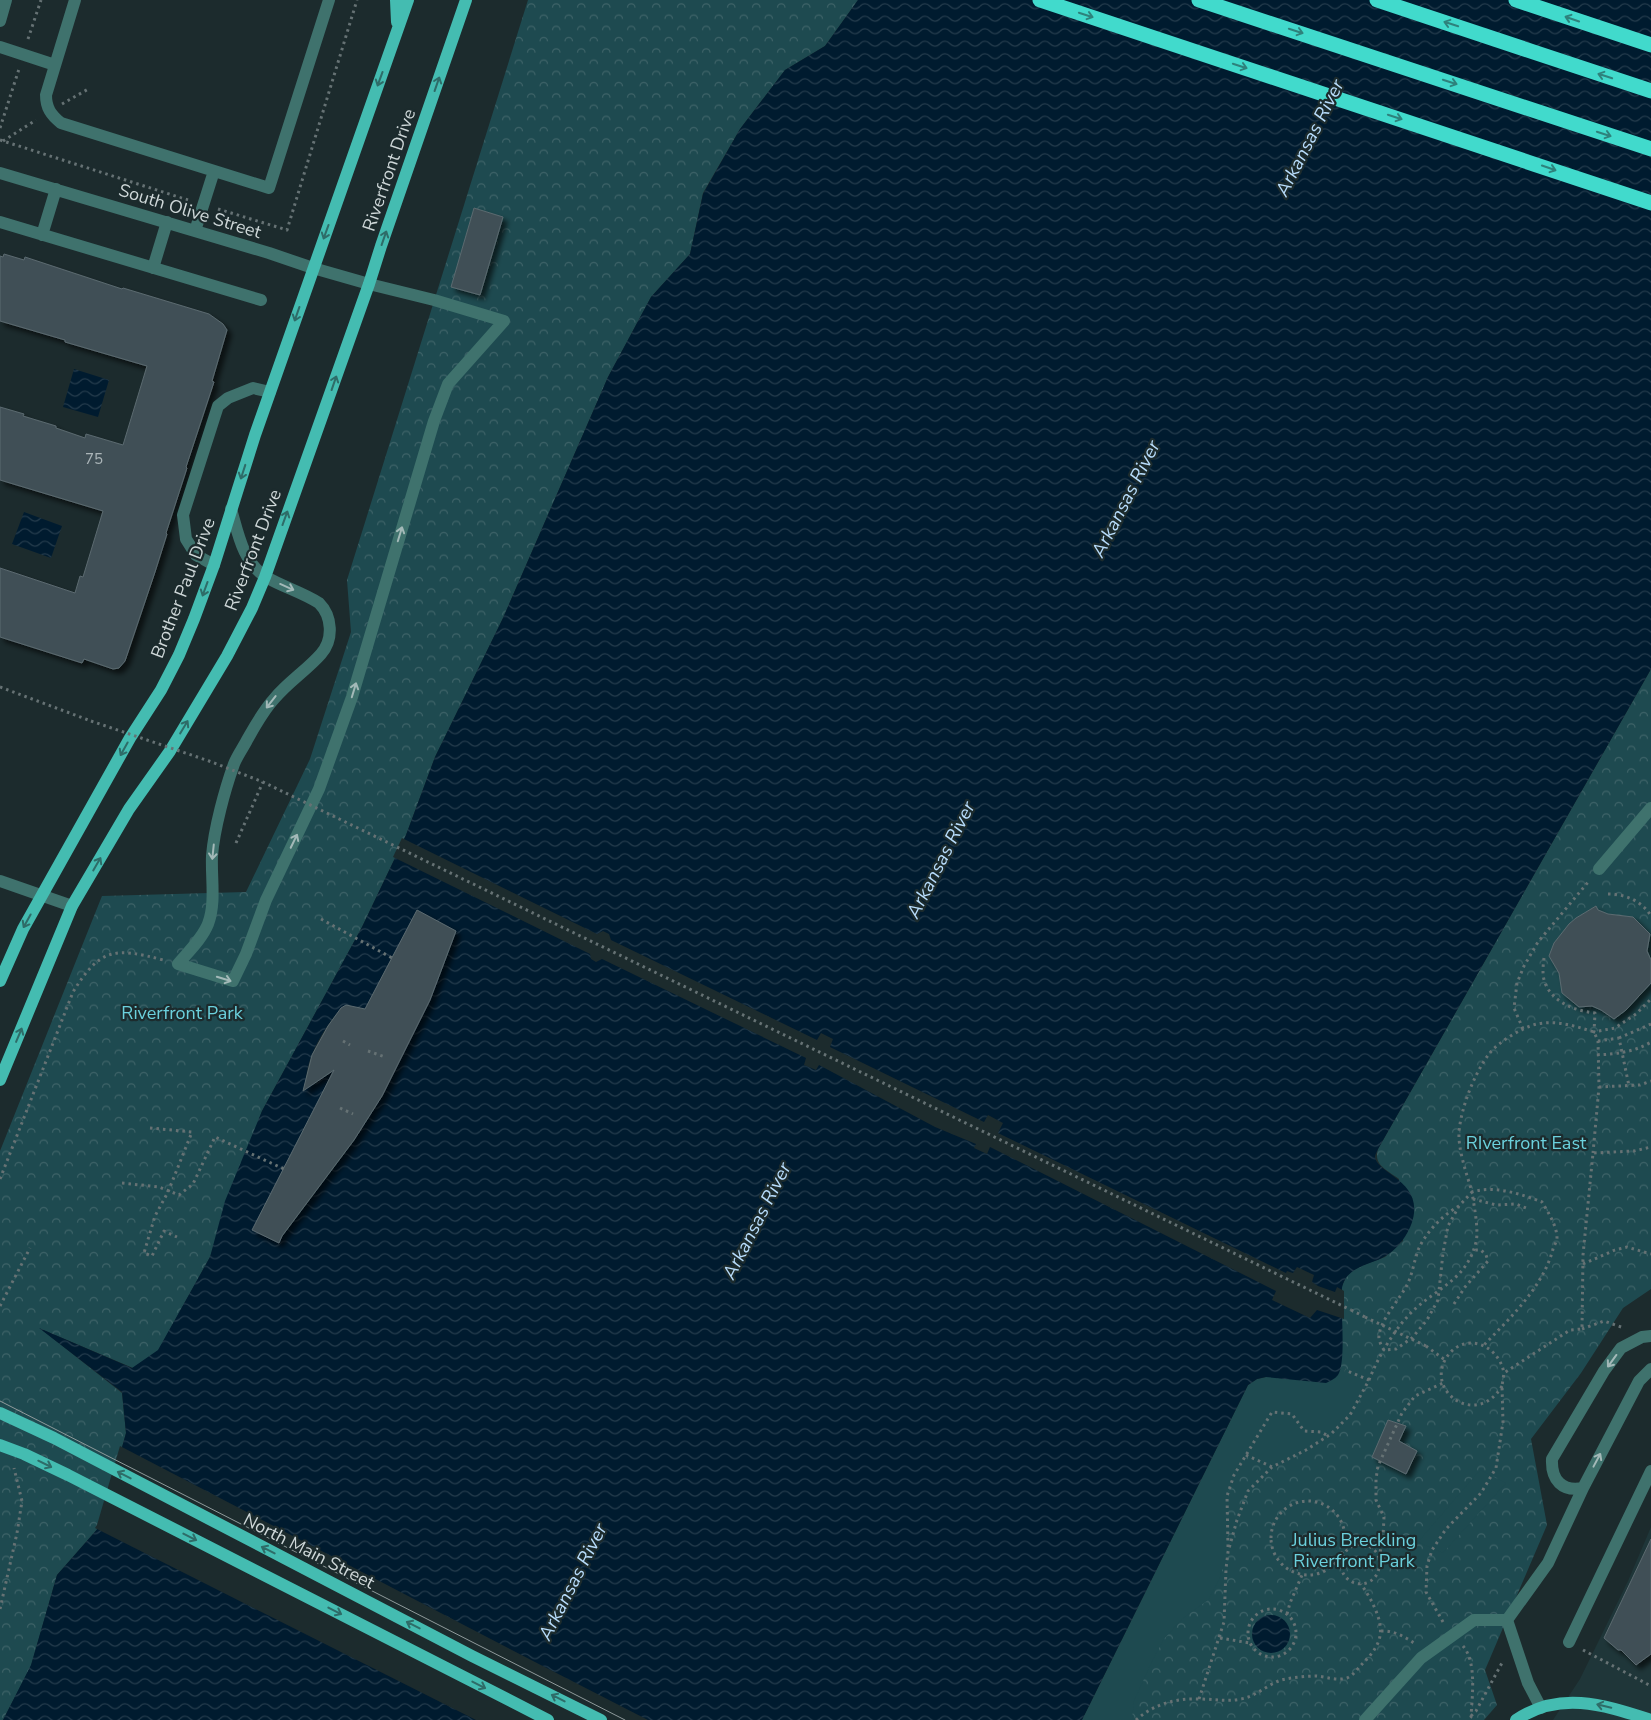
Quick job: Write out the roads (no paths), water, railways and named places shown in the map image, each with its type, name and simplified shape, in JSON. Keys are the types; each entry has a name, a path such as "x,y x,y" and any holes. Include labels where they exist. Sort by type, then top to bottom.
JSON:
{"highway":[{"path":"1040,0 1651,203"},
{"path":"1199,0 1651,149"},
{"path":"1377,0 1651,91"},
{"path":"1516,0 1651,45"}],"main road":[{"path":"396,0 397,32"},
{"path":"313,268 408,0"},
{"name":"Riverfront Drive","path":"0,1080 72,906 130,809 170,751 227,656 252,608 369,284 466,0"},
{"name":"Brother Paul Drive","path":"0,981 23,929 41,896 179,655 214,566 231,509 313,268"},
{"name":"North Main Street","path":"0,1413 54,1438 455,1647 601,1720"},
{"path":"0,1445 24,1454 77,1480 548,1720"},
{"path":"1516,1720 1541,1708 1561,1703 1582,1702 1602,1705 1651,1720"}],"street":[{"path":"0,21 6,0"},
{"path":"75,0 46,95 46,103 54,118 61,123 269,188 329,0"},
{"path":"0,47 55,65"},
{"path":"195,231 214,171"},
{"name":"South Olive Street","path":"0,172 313,268 434,300 504,321 448,384 426,449 352,697 322,781 266,900 246,954 233,981 178,964 207,927 211,914 214,841 234,763 259,718 274,698 322,653 329,636 330,617 319,603 265,576"},
{"path":"42,235 56,189"},
{"path":"0,222 261,300"},
{"path":"153,268 167,222"},
{"path":"214,566 196,556 186,540 183,515 218,406 228,398 253,388 270,392"},
{"path":"231,509 242,546 249,561 265,576"},
{"path":"1599,870 1651,808"},
{"path":"0,881 72,906"},
{"path":"1582,1488 1572,1490 1555,1479 1552,1470 1552,1460 1604,1371 1621,1348 1648,1334"},
{"path":"1507,1620 1548,1564 1582,1488 1639,1381 1651,1370"},
{"path":"1569,1642 1651,1471"},
{"path":"1365,1720 1421,1658 1474,1620 1507,1620"},
{"path":"1507,1620 1528,1683 1541,1708"}],"water":[{"name":"Arkansas River","path":"858,0 1651,0 1651,669 1378,1149 1375,1157 1377,1162 1410,1192 1414,1202 1413,1220 1399,1245 1388,1255 1354,1270 1343,1284 1343,1350 1338,1375 1326,1383 1266,1377 1257,1379 1248,1385 1082,1720 3,1720 31,1665 57,1575 100,1526 126,1433 122,1392 39,1328 132,1368 158,1350 210,1257 225,1201 262,1111 362,927 406,835 435,757 503,618 608,377 651,297 690,254 703,194 740,129 785,70 825,46","holes":["341,1008 325,1073 306,1089 306,1078 311,1056 321,1035"]},
{"path":"74,369 109,380 98,417 63,407"},
{"path":"24,512 62,526 51,558 12,544"},
{"path":"1271,1615 1285,1620 1290,1634 1285,1648 1271,1653 1257,1648 1252,1634 1257,1620"}],"tram line":[{"path":"0,1401 625,1720"}],"park label":[{"name":"Riverfront Park","path":"182,1013"},
{"name":"RIverfront East","path":"1526,1143"},
{"name":"Julius Breckling Riverfront Park","path":"1354,1550"}]}
